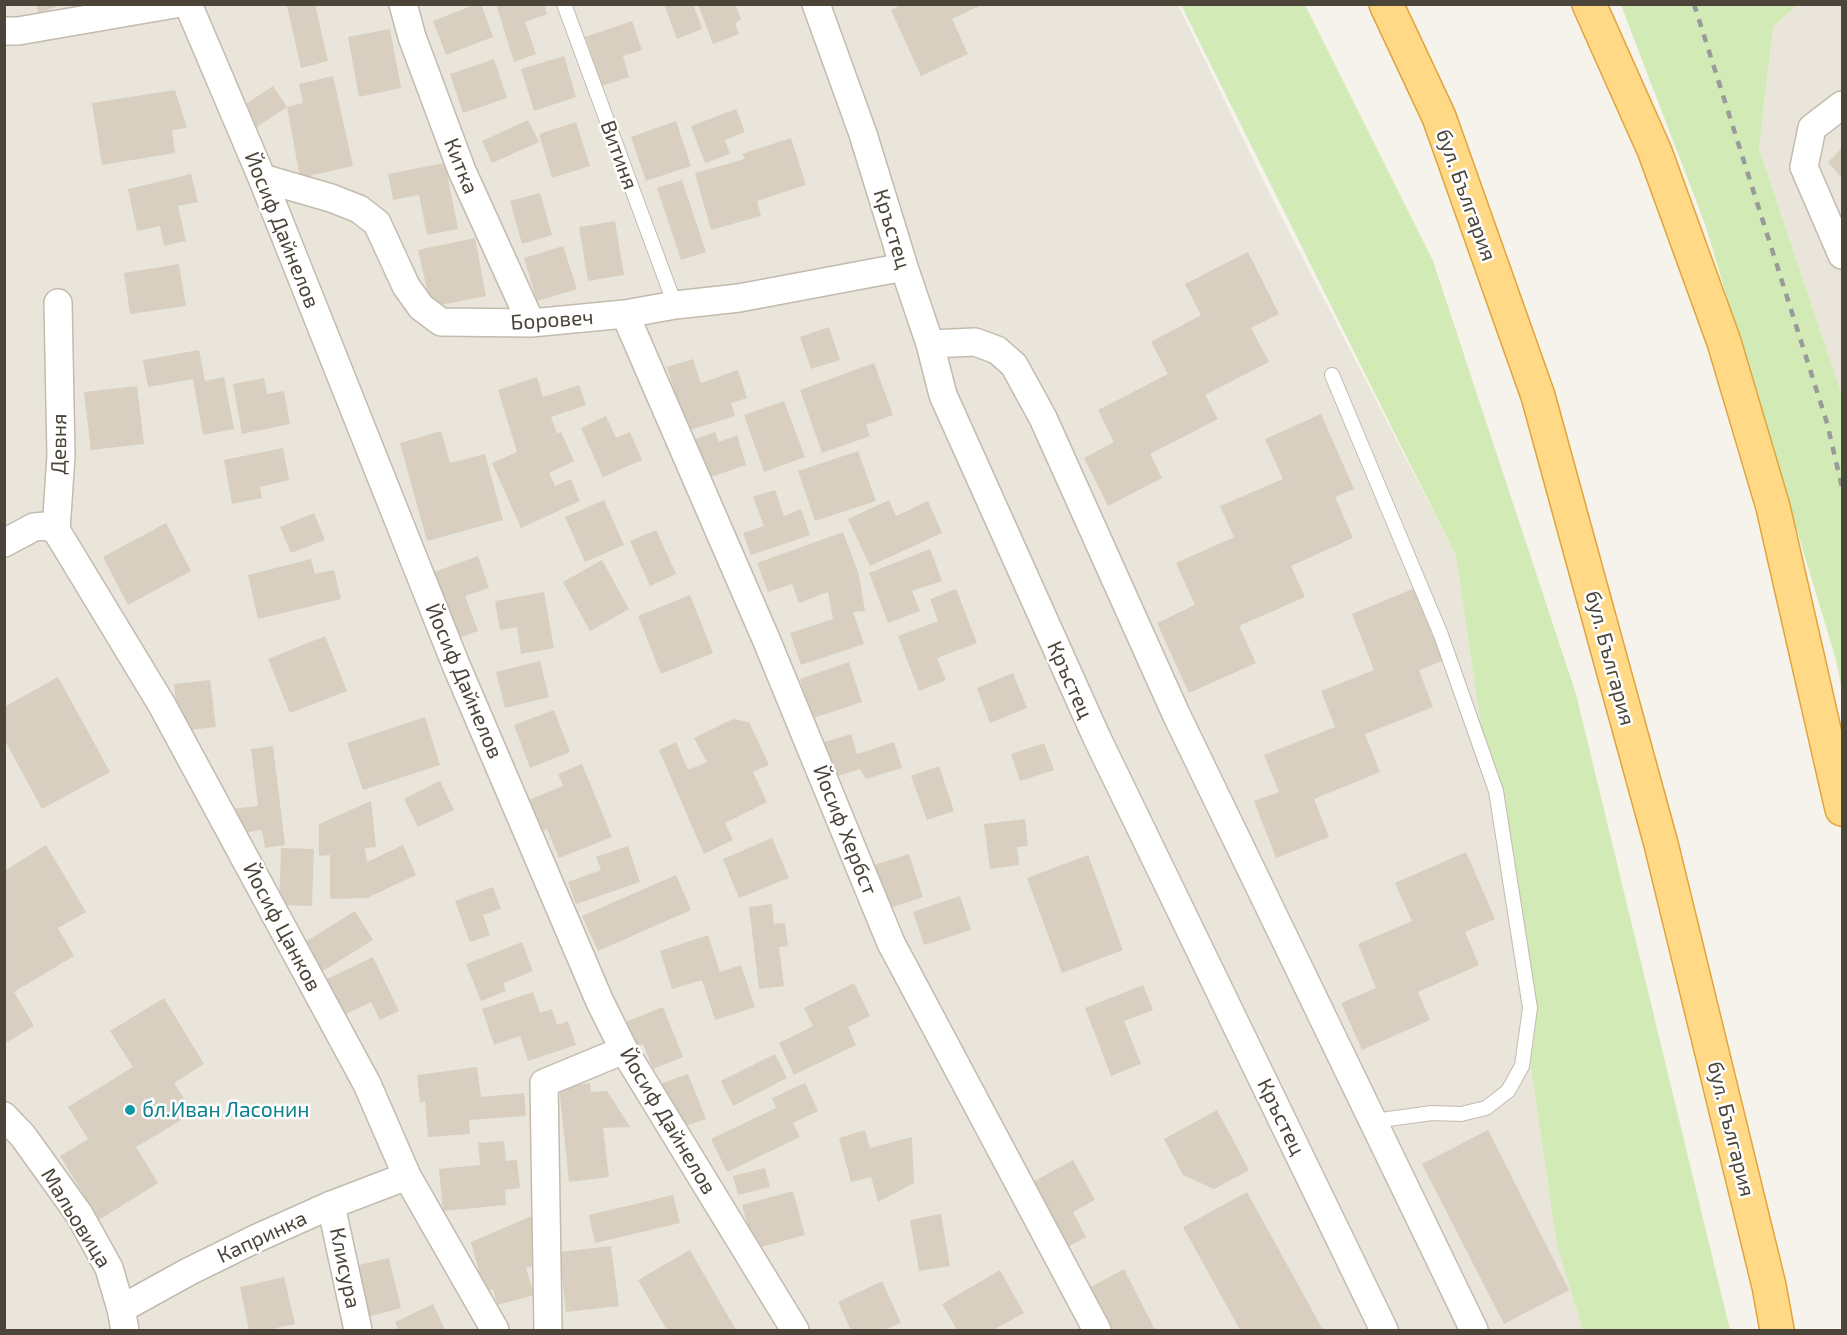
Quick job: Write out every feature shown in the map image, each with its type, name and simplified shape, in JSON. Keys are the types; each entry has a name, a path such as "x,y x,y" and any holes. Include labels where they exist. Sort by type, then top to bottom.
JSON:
{"highway":[{"name":"бул. България","path":"1386,4 1439,117 1538,396 1661,844 1769,1286 1777,1330"},
{"path":"1589,4 1655,152 1724,342 1773,507 1842,809"}],"street":[{"path":"4,31 18,31 175,4"},
{"name":"Йосиф Дайнелов","path":"188,4 262,178 456,665 600,1002 624,1050 795,1330"},
{"name":"Китка","path":"403,4 412,37 462,171 531,323"},
{"name":"Кръстец","path":"816,4 863,134 930,344 943,395 1097,738 1384,1330"},
{"path":"1842,105 1812,128 1804,167 1842,255"},
{"name":"Боровеч","path":"262,178 331,198 359,209 377,223 406,286 421,307 441,322 531,323 625,315 739,298 904,267"},
{"name":"Девня","path":"56,530 61,456 58,303"},
{"name":"Йосиф Хербст","path":"625,315 766,639 891,943 1097,1330"},
{"path":"930,344 975,342 997,350 1014,365 1043,418 1176,714 1474,1330"},
{"path":"4,543 34,528 46,526 56,530"},
{"name":"Йосиф Цанков","path":"56,530 168,716 367,1084 407,1176 495,1330"},
{"path":"548,1330 544,1083 624,1050"},
{"name":"Мальовица","path":"4,1116 23,1136 79,1214 109,1268 123,1320"},
{"name":"Капринка","path":"123,1320 188,1272 332,1205 407,1176"},
{"name":"Клисура","path":"332,1205 358,1330"}],"lane":[{"name":"Витиня","path":"564,4 675,306"},
{"path":"1332,375 1441,635 1496,791 1530,1008 1522,1066 1508,1090 1486,1108 1461,1114 1432,1113 1374,1121"}],"shaded area":[{"path":"5,5 1178,5 1273,200 1456,556 1557,1246 1583,1330 5,1330"},
{"path":"1797,5 1842,5 1842,395 1759,149 1773,27"}],"green space":[{"path":"1181,5 1305,5 1433,261 1576,694 1730,1330 1583,1330 1557,1246 1456,556"},
{"path":"1621,5 1797,5 1773,27 1759,149 1842,395 1842,690 1836,660 1705,224"}],"building":[{"path":"36,4 61,4 61,5 39,13"},
{"path":"315,4 328,61 301,68 287,6"},
{"path":"481,4 493,37 446,55 433,21"},
{"path":"496,4 544,4 547,14 525,22 536,54 514,62"},
{"path":"664,4 693,4 702,29 677,39"},
{"path":"698,4 735,4 741,19 735,24 739,34 713,44"},
{"path":"903,4 984,4 952,19 968,54 921,76 891,10"},
{"path":"632,21 642,50 623,56 629,77 602,86 585,37"},
{"path":"390,29 401,88 359,97 348,37"},
{"path":"564,56 576,97 534,111 521,69"},
{"path":"494,59 507,98 463,113 450,74"},
{"path":"333,76 353,166 300,178 287,107 303,103 299,84"},
{"path":"273,86 287,107 249,132 235,111"},
{"path":"175,90 187,128 172,130 175,153 102,165 92,103"},
{"path":"736,109 745,132 725,140 730,154 705,163 691,126"},
{"path":"528,120 539,142 492,163 482,141"},
{"path":"676,121 691,166 646,181 631,137"},
{"path":"576,122 590,166 552,178 539,134"},
{"path":"791,138 806,185 757,201 761,216 711,230 695,173 745,159 742,154"},
{"path":"1842,148 1842,178 1828,162"},
{"path":"445,163 458,229 427,235 419,195 393,200 388,174"},
{"path":"191,174 198,202 178,206 186,241 164,246 160,226 137,231 128,189"},
{"path":"682,180 706,252 681,260 657,188"},
{"path":"540,193 552,235 522,244 510,201"},
{"path":"615,221 624,275 588,281 579,227"},
{"path":"475,238 486,296 431,307 418,250"},
{"path":"563,246 577,289 537,301 524,258"},
{"path":"1248,252 1279,314 1251,328 1269,362 1205,395 1218,419 1150,454 1162,478 1108,506 1084,458 1114,442 1098,410 1168,374 1151,342 1201,315 1185,284"},
{"path":"179,264 186,306 130,314 124,273"},
{"path":"829,327 840,360 811,369 800,337"},
{"path":"199,350 205,381 224,377 234,429 203,435 193,379 148,387 143,360"},
{"path":"693,359 701,383 738,370 747,398 731,403 735,416 687,431 667,367"},
{"path":"874,363 893,415 866,425 870,436 822,453 800,390"},
{"path":"537,377 543,397 579,385 586,405 551,417 557,433 541,440 561,432 574,461 549,473 555,486 571,479 580,501 521,528 492,463 517,452 498,390"},
{"path":"264,378 267,394 284,391 290,424 242,434 233,384"},
{"path":"137,386 144,444 91,450 84,392"},
{"path":"784,401 805,457 764,472 744,415"},
{"path":"1321,414 1354,489 1335,497 1353,538 1291,566 1305,597 1239,626 1256,663 1189,693 1157,623 1195,605 1176,563 1234,537 1220,506 1283,479 1265,439"},
{"path":"606,416 616,438 630,432 642,460 603,477 581,428"},
{"path":"441,431 450,463 485,454 503,520 427,541 400,443"},
{"path":"715,432 719,442 737,435 746,465 705,479 692,440"},
{"path":"283,448 289,480 260,487 262,498 232,504 224,460"},
{"path":"858,451 876,501 815,521 798,471"},
{"path":"775,490 784,516 801,509 810,535 751,555 743,533 764,526 753,497"},
{"path":"604,500 624,545 585,562 565,517"},
{"path":"889,500 896,516 928,501 942,533 870,566 848,519"},
{"path":"314,513 325,540 291,553 280,527"},
{"path":"166,523 191,571 128,605 103,557"},
{"path":"656,530 676,574 650,586 630,541"},
{"path":"843,532 859,575 865,611 853,612 864,644 801,665 790,633 833,619 828,592 799,603 792,584 768,592 757,563"},
{"path":"930,549 942,581 912,591 920,611 888,623 869,573"},
{"path":"478,556 489,588 465,596 478,631 450,641 426,575"},
{"path":"311,559 315,574 334,570 341,599 258,619 248,575"},
{"path":"602,560 629,609 590,631 563,582"},
{"path":"1417,587 1445,660 1419,670 1433,707 1365,734 1380,772 1314,799 1329,837 1276,858 1254,801 1279,792 1264,755 1335,727 1321,691 1374,670 1352,614"},
{"path":"956,589 977,643 937,658 946,680 919,691 898,636 938,621 930,599"},
{"path":"544,592 554,648 521,654 517,627 500,630 495,601"},
{"path":"690,595 713,653 661,674 638,616"},
{"path":"325,636 347,691 290,713 268,659"},
{"path":"540,661 549,697 505,708 496,672"},
{"path":"849,662 862,702 813,718 800,679"},
{"path":"1013,673 1027,708 990,723 977,688"},
{"path":"58,677 110,772 42,809 4,739 4,707"},
{"path":"210,680 216,727 179,731 174,684"},
{"path":"554,710 570,752 530,768 514,725"},
{"path":"425,717 440,765 363,790 347,743"},
{"path":"733,719 749,722 769,765 753,772 767,802 725,823 733,840 704,854 659,750 676,742 688,770 707,762 694,738"},
{"path":"851,734 857,754 894,742 902,768 866,779 860,769 829,779 818,744"},
{"path":"1044,743 1054,770 1020,781 1011,754"},
{"path":"273,746 285,845 265,848 262,830 234,834 231,809 258,806 251,749"},
{"path":"582,764 612,837 559,858 547,829 532,835 519,804 563,786 558,774"},
{"path":"939,766 954,811 927,820 911,776"},
{"path":"440,781 454,810 418,827 404,799"},
{"path":"371,801 376,847 365,848 367,862 403,845 416,875 367,898 330,899 330,855 319,856 319,824"},
{"path":"1025,819 1028,846 1017,847 1019,865 990,869 984,824"},
{"path":"772,838 789,878 739,898 723,859"},
{"path":"46,845 86,912 58,928 74,956 14,992 34,1026 4,1044 4,871"},
{"path":"628,846 640,882 576,904 568,882 601,870 596,857"},
{"path":"281,848 314,849 312,906 279,905"},
{"path":"1466,852 1495,919 1465,932 1479,965 1418,992 1430,1020 1362,1050 1341,1003 1376,988 1358,944 1412,921 1395,883"},
{"path":"909,854 923,897 881,911 868,867"},
{"path":"1088,855 1123,950 1062,973 1027,878"},
{"path":"676,875 691,910 598,951 582,916"},
{"path":"493,887 501,909 483,915 490,935 470,942 455,901"},
{"path":"960,896 971,930 924,945 913,912"},
{"path":"772,904 774,924 785,923 788,946 779,947 784,986 759,989 749,907"},
{"path":"355,911 373,940 323,971 305,942"},
{"path":"708,935 720,972 741,965 755,1007 715,1020 702,980 672,989 660,951"},
{"path":"522,942 533,971 503,983 506,991 481,1001 466,964"},
{"path":"373,957 399,1011 380,1020 371,1002 344,1015 327,979"},
{"path":"854,983 870,1016 848,1027 856,1045 794,1075 779,1043 813,1026 804,1008"},
{"path":"1143,985 1153,1010 1124,1021 1141,1064 1111,1076 1085,1008"},
{"path":"533,992 540,1013 552,1009 557,1025 568,1021 576,1045 528,1061 520,1036 494,1045 482,1009"},
{"name":"бл.Иван Ласонин","path":"164,998 204,1064 174,1083 193,1113 136,1147 158,1183 99,1220 60,1156 88,1139 68,1107 133,1067 110,1031"},
{"path":"663,1007 683,1057 653,1069 643,1044 630,1049 620,1024"},
{"path":"775,1054 787,1078 733,1106 721,1081"},
{"path":"477,1067 481,1097 524,1093 526,1116 469,1120 470,1134 428,1137 425,1101 420,1103 417,1075"},
{"path":"688,1074 706,1119 674,1130 657,1085"},
{"path":"590,1083 591,1092 607,1091 630,1127 603,1128 609,1177 569,1182 559,1087"},
{"path":"805,1083 818,1111 793,1123 800,1137 727,1172 711,1139 776,1108 772,1098"},
{"path":"1217,1110 1249,1170 1214,1189 1183,1175 1164,1139"},
{"path":"865,1130 870,1148 912,1137 914,1183 878,1202 871,1177 851,1182 839,1138"},
{"path":"1488,1130 1569,1290 1504,1324 1422,1164"},
{"path":"504,1141 506,1161 517,1160 520,1188 505,1190 506,1205 443,1211 439,1169 480,1165 478,1143"},
{"path":"1073,1160 1095,1200 1073,1212 1086,1237 1064,1249 1029,1184"},
{"path":"765,1168 770,1187 738,1195 733,1176"},
{"path":"793,1191 805,1235 754,1249 742,1205"},
{"path":"1247,1192 1323,1330 1240,1330 1183,1227"},
{"path":"673,1195 680,1223 595,1243 589,1215"},
{"path":"941,1214 950,1266 919,1271 910,1220"},
{"path":"532,1216 546,1262 526,1268 534,1295 497,1305 493,1289 484,1291 471,1242"},
{"path":"611,1246 619,1306 566,1312 559,1252"},
{"path":"690,1250 736,1330 667,1330 638,1280"},
{"path":"389,1258 401,1308 364,1318 351,1267"},
{"path":"1124,1269 1155,1330 1108,1330 1087,1289"},
{"path":"1000,1270 1024,1313 993,1330 957,1330 942,1304"},
{"path":"284,1277 295,1324 267,1330 249,1330 240,1287"},
{"path":"882,1281 901,1323 883,1330 851,1330 838,1302"},
{"path":"433,1304 445,1330 399,1330 395,1322"}],"railway":[{"path":"1694,4 1827,423 1842,487"}],"place":[{"name":"бл.Иван Ласонин","path":"130,1110"}]}
